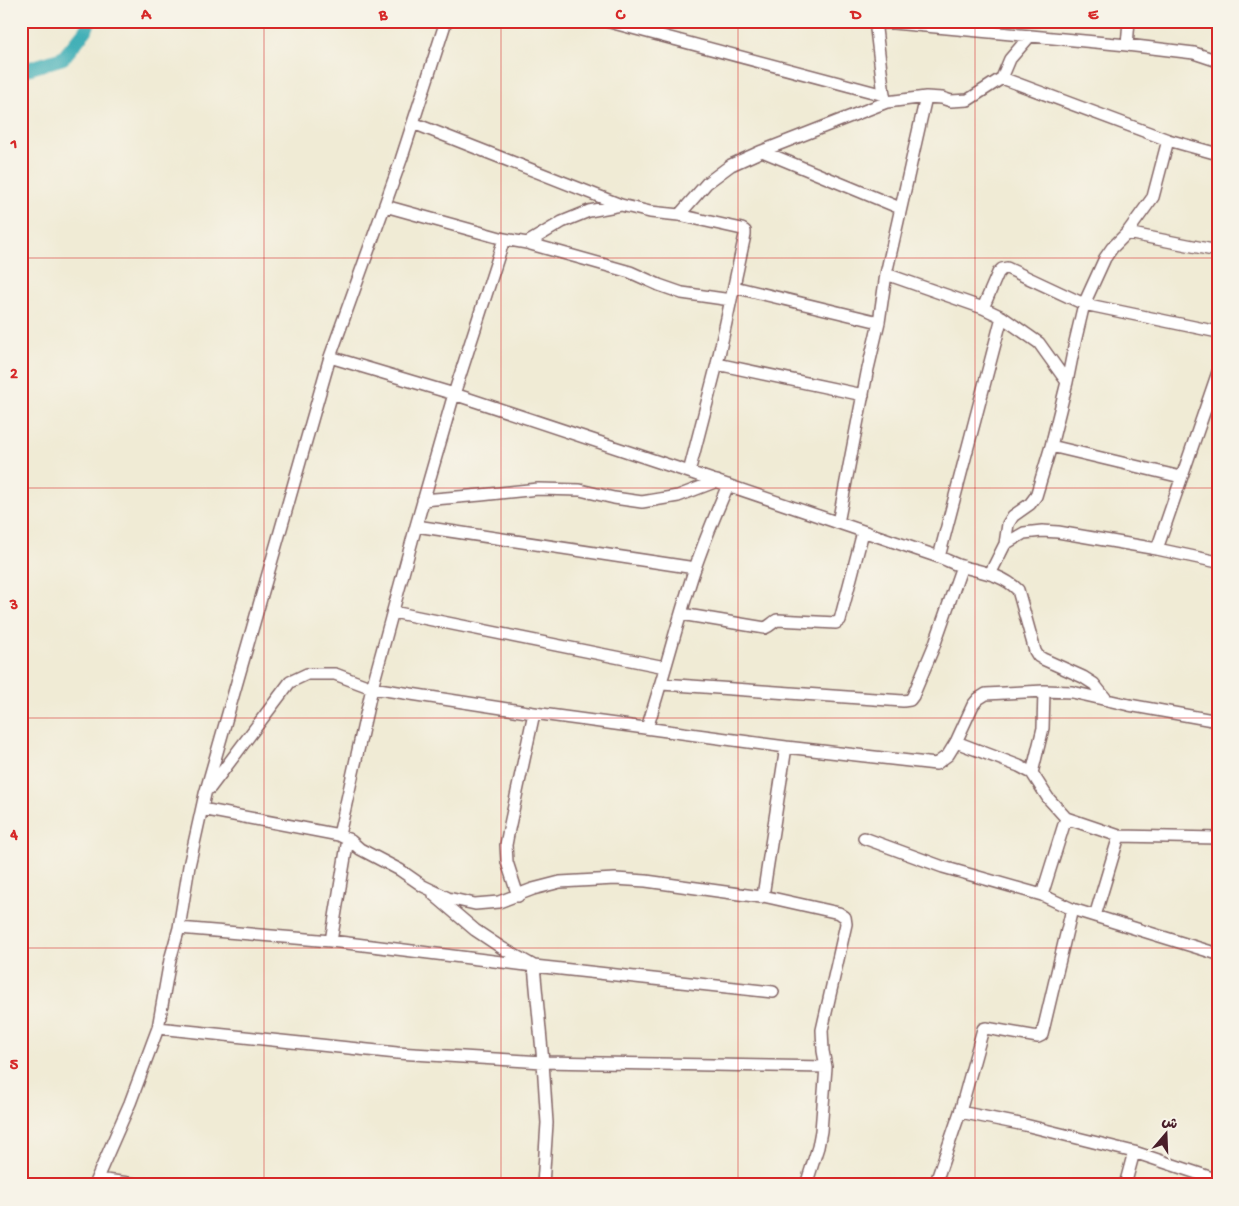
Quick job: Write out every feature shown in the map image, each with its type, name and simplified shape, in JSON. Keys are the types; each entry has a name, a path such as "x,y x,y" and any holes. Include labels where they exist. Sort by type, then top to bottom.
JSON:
{"street":[{"path":"143,1185 96,1182 130,1103 158,1028 170,960 179,928 189,866 202,809 330,357 385,206 446,21"},
{"path":"606,21 886,99 926,97 942,98 951,101 968,100 1002,78 1010,59 1030,36"},
{"path":"1127,45 1129,21"},
{"path":"886,99 874,22 1127,45 1194,53 1218,61"},
{"path":"1002,78 1168,140 1218,154"},
{"path":"838,523 862,395 879,322 886,274 926,97"},
{"path":"679,215 707,183 731,165 886,99"},
{"path":"413,123 621,205 650,212 679,215 745,231 717,364 688,472"},
{"path":"990,574 1005,544 1008,524 1013,516 1030,504 1036,496 1067,382 1074,342 1084,304 1105,258 1127,233 1153,198 1168,140"},
{"path":"762,151 900,208"},
{"path":"527,243 562,222 589,211 621,205"},
{"path":"385,206 630,272 659,285 682,292 731,300"},
{"path":"1127,233 1218,251"},
{"path":"331,941 344,837 372,688 454,394 504,239"},
{"path":"983,308 998,273 1002,269 1007,268 1084,304 1218,332"},
{"path":"886,274 983,308 1002,318 1039,343 1067,382"},
{"path":"734,287 879,322"},
{"path":"939,557 1002,318"},
{"path":"330,357 454,394 722,483 990,574 1011,583 1018,590 1038,656 1043,660 1083,677 1094,684 1106,699"},
{"path":"717,364 862,395"},
{"path":"1156,549 1218,372"},
{"path":"1051,446 1181,477"},
{"path":"423,500 538,488 580,490 642,502 678,496 722,483"},
{"path":"647,728 722,483"},
{"path":"416,526 695,568"},
{"path":"681,614 765,628 777,620 836,623 840,620 864,532"},
{"path":"1005,544 1024,533 1058,532 1218,562"},
{"path":"662,684 910,700 934,646 962,566"},
{"path":"393,612 665,667"},
{"path":"206,794 290,682 307,674 335,674 372,688 534,713 786,747 936,764 948,755 973,705 986,694 1044,691 1072,692 1129,705 1218,721"},
{"path":"1032,773 1044,728 1044,691"},
{"path":"518,896 507,862 506,845 534,713"},
{"path":"956,742 1019,766 1032,773 1048,798 1066,818 1119,836 1218,838"},
{"path":"763,896 786,747"},
{"path":"202,809 344,837 360,849 400,870 424,886 475,930 534,966"},
{"path":"1042,895 1066,818"},
{"path":"1095,916 1119,836"},
{"path":"864,838 943,867 1042,895 1072,909 1218,954"},
{"path":"424,886 448,898 475,904 499,902 533,889 560,882 615,879 646,881 763,896 839,913 845,917 846,924 822,1030 826,1067 821,1131 806,1185"},
{"path":"935,1185 960,1112 983,1030 986,1028 1038,1037 1042,1035 1072,909"},
{"path":"179,928 331,941 534,966 773,992"},
{"path":"534,966 547,1123 543,1185"},
{"path":"158,1028 397,1053 543,1062 826,1067"},
{"path":"960,1112 1025,1125 1134,1152 1218,1180"},
{"path":"1125,1185 1134,1152"}],"waterway":[{"path":"21,71 63,58 86,30 89,21"}]}
